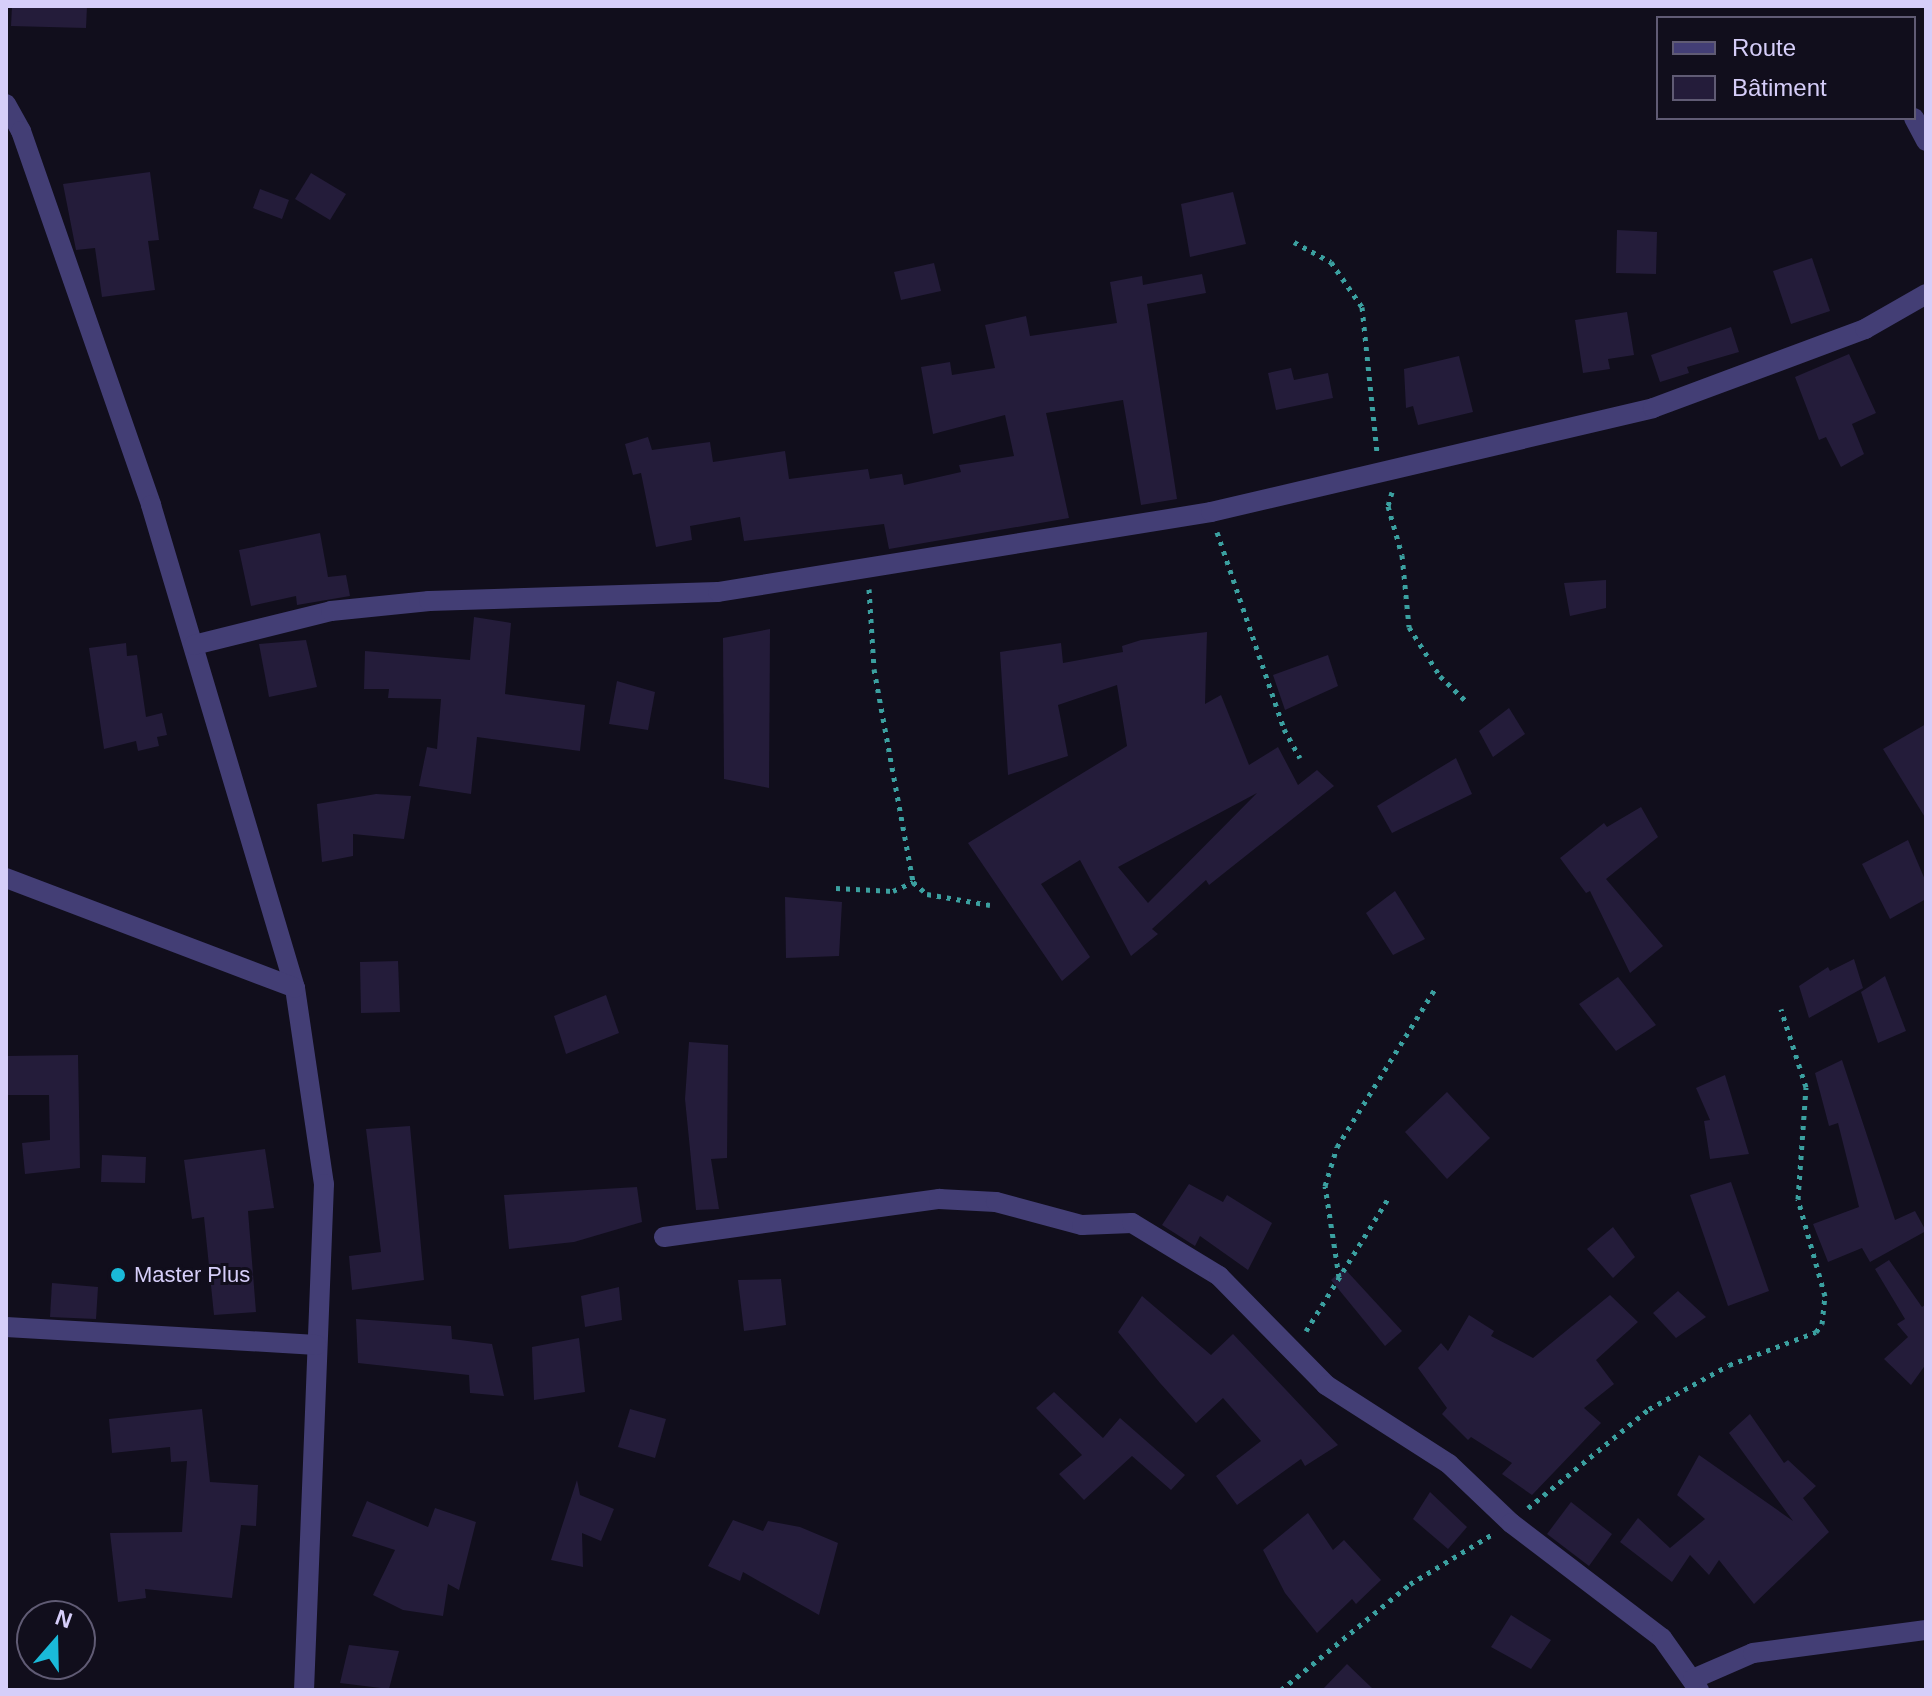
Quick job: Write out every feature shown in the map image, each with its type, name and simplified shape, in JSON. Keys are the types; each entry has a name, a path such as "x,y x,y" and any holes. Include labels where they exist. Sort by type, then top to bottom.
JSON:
{"street":[{"path":"6,104 21,131 194,645 295,988 324,1184 304,1690"},
{"path":"1915,120 1926,141"},
{"path":"194,645 345,609 429,601 718,592 1211,512 1667,403 1865,329 1926,294"},
{"path":"6,878 295,988"},
{"path":"664,1237 939,1199 996,1202 1082,1225 1132,1223 1219,1276 1293,1353 1338,1393 1449,1464 1511,1523 1662,1638 1696,1684 1753,1653 1926,1630"},
{"path":"6,1327 316,1345"}],"path":[{"path":"1294,242 1331,262 1362,307 1389,470 1388,506 1402,555 1409,627 1440,676 1468,703"},
{"path":"1211,512 1284,729 1300,758"},
{"path":"867,569 874,669 913,882 927,894 990,905"},
{"path":"836,888 893,891 913,882"},
{"path":"1339,1277 1325,1186 1337,1147 1435,989"},
{"path":"1281,1690 1410,1584 1511,1523 1649,1409 1729,1365 1816,1332 1822,1324 1825,1296 1798,1199 1806,1087 1781,1009"},
{"path":"1293,1353 1388,1199"}],"building":[{"path":"12,6 87,6 86,28 11,26"},
{"path":"150,172 159,240 148,241 155,290 102,297 95,248 76,250 63,184"},
{"path":"311,173 346,194 330,220 295,199"},
{"path":"260,189 289,200 282,219 253,208"},
{"path":"1233,192 1246,244 1190,257 1181,204"},
{"path":"1617,230 1657,232 1656,274 1616,273"},
{"path":"1812,258 1830,311 1791,324 1773,271"},
{"path":"934,263 941,291 901,300 894,272"},
{"path":"1202,274 1206,293 1147,304 1177,499 1141,505 1123,400 1046,413 1069,518 889,549 884,524 744,541 740,517 690,526 692,540 656,547 641,473 633,475 625,444 648,437 652,450 710,442 713,462 785,451 789,479 868,469 870,479 902,474 904,485 961,472 959,465 1014,456 1005,415 933,434 921,367 950,362 952,375 995,368 985,325 1026,316 1030,336 1117,323 1110,282 1142,276 1143,285"},
{"path":"1627,312 1634,355 1608,359 1610,369 1583,373 1575,320"},
{"path":"1731,327 1739,352 1687,367 1689,373 1660,382 1651,355"},
{"path":"1849,354 1876,413 1852,424 1864,454 1841,467 1826,437 1819,440 1795,377"},
{"path":"1459,356 1473,412 1418,425 1413,406 1406,408 1404,369"},
{"path":"1291,368 1294,380 1328,373 1333,398 1276,410 1268,373"},
{"path":"320,533 328,577 346,575 350,596 297,605 296,596 251,606 239,550"},
{"path":"1606,580 1606,608 1570,616 1564,583"},
{"path":"474,617 511,623 505,694 585,705 580,751 477,737 471,794 419,786 427,747 437,749 441,699 388,698 389,689 364,689 365,651 470,660"},
{"path":"770,629 769,788 724,779 723,638"},
{"path":"1207,632 1205,704 1221,695 1249,765 1278,747 1298,785 1317,770 1334,786 1209,885 1206,880 1152,929 1158,934 1131,956 1080,860 1041,884 1090,957 1062,981 968,843 1127,746 1117,685 1058,705 1068,756 1008,775 1000,652 1061,643 1063,663 1123,652 1122,646 1141,640","holes":["1257,793 1148,903 1118,867"]},
{"path":"306,640 317,687 269,697 259,644"},
{"path":"126,643 127,656 137,655 146,717 162,713 167,735 157,737 159,746 138,751 136,741 104,749 89,648"},
{"path":"1328,655 1338,686 1285,710 1273,675"},
{"path":"617,681 655,692 648,730 609,724"},
{"path":"1509,708 1525,734 1493,757 1479,731"},
{"path":"1926,724 1926,819 1883,749"},
{"path":"1456,758 1472,794 1392,833 1377,806"},
{"path":"376,794 411,796 404,839 353,834 353,856 322,862 317,804"},
{"path":"1641,807 1658,837 1606,879 1663,946 1630,973 1590,891 1586,893 1560,858 1604,823 1607,827"},
{"path":"1908,840 1926,882 1926,899 1890,919 1862,864"},
{"path":"1395,891 1425,939 1393,955 1366,913"},
{"path":"785,897 842,902 839,956 786,958"},
{"path":"1854,959 1863,988 1809,1018 1799,986 1828,967 1830,971"},
{"path":"398,961 400,1012 361,1013 360,962"},
{"path":"1885,976 1906,1031 1878,1043 1861,992"},
{"path":"1618,977 1656,1025 1616,1051 1579,1004"},
{"path":"606,995 619,1033 566,1054 554,1016"},
{"path":"689,1042 728,1045 727,1158 711,1159 719,1209 696,1210 685,1099"},
{"path":"78,1055 80,1168 25,1174 22,1143 50,1140 49,1095 6,1095 6,1056"},
{"path":"1842,1060 1895,1220 1915,1211 1926,1231 1870,1262 1862,1248 1828,1262 1813,1224 1859,1207 1838,1123 1829,1126 1815,1073"},
{"path":"1725,1075 1749,1154 1710,1159 1704,1121 1710,1120 1696,1088"},
{"path":"1447,1092 1490,1138 1447,1179 1405,1132"},
{"path":"410,1126 424,1280 352,1290 349,1256 381,1252 366,1129"},
{"path":"265,1149 274,1208 248,1211 256,1312 214,1315 204,1217 192,1219 184,1160"},
{"path":"102,1155 146,1157 145,1183 101,1182"},
{"path":"1731,1182 1769,1291 1728,1306 1690,1195"},
{"path":"1189,1184 1223,1202 1227,1195 1272,1223 1248,1270 1200,1236 1195,1246 1162,1225"},
{"path":"637,1187 642,1222 574,1242 509,1249 504,1195"},
{"path":"1613,1227 1635,1257 1613,1278 1587,1249"},
{"path":"1889,1260 1922,1307 1926,1304 1926,1364 1911,1385 1884,1359 1908,1337 1897,1324 1905,1319 1875,1269"},
{"path":"1344,1268 1402,1331 1385,1346 1331,1280"},
{"path":"781,1279 786,1325 744,1331 738,1280"},
{"path":"52,1283 98,1287 96,1319 50,1317"},
{"path":"619,1287 622,1320 585,1327 581,1296"},
{"path":"1678,1291 1706,1317 1676,1338 1653,1313"},
{"path":"1610,1295 1638,1322 1596,1360 1614,1384 1584,1408 1601,1423 1532,1495 1502,1474 1512,1463 1471,1437 1468,1440 1442,1414 1447,1408 1418,1368 1441,1343 1448,1351 1469,1315 1494,1331 1491,1336 1533,1358"},
{"path":"1142,1296 1211,1355 1233,1334 1338,1445 1305,1466 1301,1459 1237,1505 1216,1476 1261,1441 1223,1398 1196,1423 1118,1332"},
{"path":"356,1319 451,1326 452,1339 492,1344 504,1396 470,1393 469,1375 358,1363"},
{"path":"579,1338 585,1392 534,1400 532,1347"},
{"path":"1054,1392 1103,1438 1120,1418 1185,1475 1171,1490 1132,1456 1084,1500 1059,1474 1082,1455 1036,1408"},
{"path":"202,1409 210,1482 258,1485 256,1526 241,1525 232,1598 145,1589 146,1598 118,1602 110,1533 182,1532 187,1461 171,1462 170,1447 112,1453 109,1419"},
{"path":"630,1409 666,1419 655,1458 618,1447"},
{"path":"1750,1414 1784,1463 1788,1460 1816,1486 1803,1498 1829,1532 1754,1604 1719,1560 1709,1575 1690,1555 1672,1582 1620,1542 1638,1518 1670,1548 1705,1519 1677,1495 1699,1455 1793,1521 1729,1433"},
{"path":"577,1480 580,1495 614,1509 601,1541 582,1533 583,1567 551,1560"},
{"path":"1430,1492 1467,1527 1448,1549 1413,1519"},
{"path":"367,1501 428,1527 435,1508 476,1522 459,1590 448,1584 443,1616 403,1610 373,1595 395,1550 352,1536"},
{"path":"1571,1502 1612,1534 1589,1566 1547,1534"},
{"path":"1308,1513 1333,1550 1344,1540 1381,1580 1356,1604 1352,1599 1317,1633 1285,1593 1263,1550"},
{"path":"733,1520 763,1531 768,1521 800,1527 838,1543 819,1615 743,1572 740,1581 708,1566"},
{"path":"1511,1615 1551,1640 1531,1669 1491,1647"},
{"path":"349,1645 399,1651 389,1689 340,1683"},
{"path":"1347,1664 1374,1690 1322,1690"}],"place":[{"name":"Master Plus","path":"118,1275"}]}
